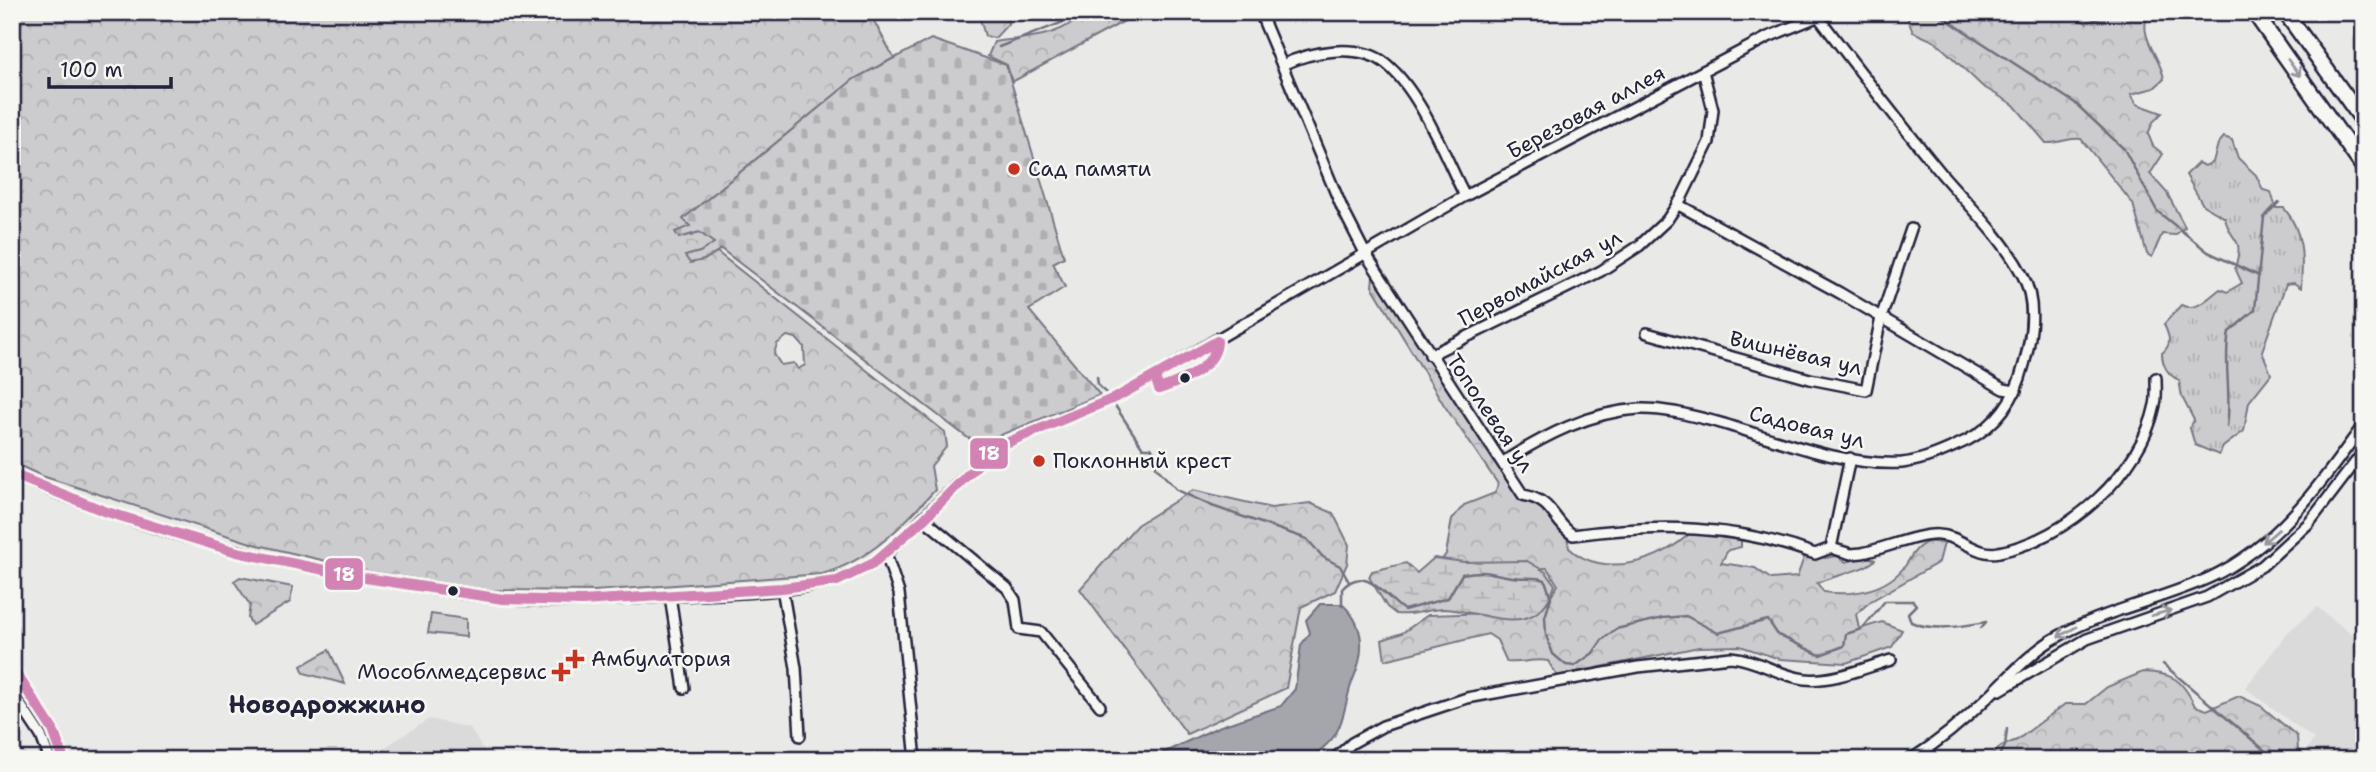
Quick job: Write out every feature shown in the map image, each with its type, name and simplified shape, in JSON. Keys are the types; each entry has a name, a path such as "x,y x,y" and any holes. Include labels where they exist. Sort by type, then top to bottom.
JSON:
{"highway":[{"path":"2254,12 2364,168"},
{"path":"2285,12 2364,122"}],"street":[{"name":"Тополевая ул","path":"1263,12 1261,15 1342,208 1365,253 1523,495 1538,498 1549,505 1573,536 1629,528 1691,527 1746,533 1815,554 1831,548"},
{"name":"Березовая аллея","path":"12,474 53,493 237,552 317,569 503,599 582,601 836,581 872,564 886,554 998,446 1117,397 1154,378 1465,196 1703,71 1817,15 1829,12"},
{"name":"Садовая ул","path":"1503,462 1545,436 1581,422 1639,409 1706,419 1850,458 1880,463 1905,463 1936,454 1970,440 2001,414 2016,391 2027,355 2032,316 2024,278 2005,247 1941,173 1817,15"},
{"path":"1282,65 1319,52 1356,53 1384,62 1405,86 1465,196"},
{"name":"Первомайская ул","path":"1430,355 1601,271 1639,246 1667,220 1709,142 1713,126 1713,110 1703,71"},
{"path":"1677,204 2003,389 2016,391"},
{"path":"1881,318 1911,229"},
{"name":"Вишнёвая ул","path":"1647,333 1810,379 1866,390 1881,318"},
{"path":"1850,458 1831,548 1851,554 1862,553 1937,534 1948,536 1985,553 1998,553 2061,528 2113,481 2132,457 2155,405 2156,378"},
{"path":"1915,758 1990,695 2031,655 2074,627 2106,613 2190,586 2231,565 2269,538 2318,486 2364,424"},
{"path":"1990,695 2087,639 2207,597 2238,581 2281,551 2328,500 2364,451"},
{"path":"924,519 1007,588 1015,600 1019,629 1041,632 1100,706"},
{"path":"886,554 899,593 916,760"},
{"path":"782,587 796,668 800,736"},
{"path":"670,596 684,688"},
{"path":"1334,760 1352,743 1383,726 1496,691 1638,667 1731,657 1806,679 1828,677 1891,660"},
{"path":"12,667 53,730 64,760"},
{"path":"12,692 41,736 50,760"}],"shaded area":[{"path":"1320,604 1342,604 1355,621 1361,639 1358,667 1342,720 1334,736 1324,747 1308,758 1299,760 1148,760 1218,727 1281,706 1295,689 1301,645 1310,633 1306,620"},
{"path":"2317,607 2364,644 2364,760 2318,760 2306,751 2314,739 2245,688 2288,632"},
{"path":"429,719 470,728 489,760 365,760"}],"green space":[{"path":"12,12 869,12 894,58 854,79 684,218 691,226 684,229 692,236 699,232 715,243 686,256 704,260 717,252 945,432 947,446 931,466 935,490 884,541 840,568 822,574 594,591 490,590 368,571 254,544 42,476 12,462","holes":["787,336 796,338 804,347 805,365 798,369 794,363 781,365 774,354 777,344"]},
{"path":"978,12 1007,12 1008,24 995,38 985,36"},
{"path":"1081,12 1141,12 1012,82 1007,65 988,56 994,42 1054,32 1074,21"},
{"path":"1912,12 1950,12 1966,21 1976,12 2069,12 2086,23 2116,12 2149,12 2145,29 2147,38 2164,79 2154,88 2131,94 2137,104 2162,113 2153,122 2148,134 2153,146 2163,154 2150,174 2167,193 2185,227 2175,235 2162,234 2152,257 2147,254 2133,204 2081,139 2046,143 2014,105 1982,86 1936,42 1913,32 1908,20"},
{"path":"931,39 1006,65 1064,257 1053,263 1065,287 1029,310 1100,395 983,442 968,438 721,249 704,260 690,263 685,256 700,252 714,243 699,232 679,238 675,232 690,226 683,219 854,79"},
{"path":"2224,137 2232,140 2238,158 2256,175 2263,190 2271,192 2276,208 2284,208 2291,217 2299,236 2302,267 2301,288 2294,283 2286,284 2262,351 2271,374 2249,402 2244,431 2223,447 2219,455 2195,445 2190,428 2194,420 2182,397 2179,380 2166,369 2162,353 2169,343 2164,324 2181,305 2197,306 2220,289 2227,292 2242,283 2235,268 2238,244 2225,218 2203,205 2186,175 2198,163 2205,166 2213,162 2218,144"},
{"path":"1373,276 1381,276 1523,495 1540,502 1554,514 1564,530 1569,548 1583,558 1615,565 1632,563 1665,551 1692,531 1741,529 1741,547 1728,550 1721,563 1755,568 1771,579 1797,577 1806,552 1825,558 1837,556 1846,562 1867,556 1875,560 1857,570 1817,583 1824,592 1846,593 1879,586 1897,574 1920,546 1930,542 1944,543 1939,562 1871,601 1856,614 1859,629 1882,622 1902,630 1892,647 1846,663 1780,659 1740,646 1699,647 1557,676 1548,661 1507,662 1497,640 1488,634 1385,660 1382,640 1402,633 1428,615 1526,612 1547,603 1558,585 1547,568 1432,573 1446,554 1452,519 1464,505 1495,493 1498,484 1444,405 1372,286"},
{"path":"1193,490 1271,508 1310,503 1333,513 1349,545 1347,564 1335,591 1301,607 1286,688 1187,734 1080,589 1137,525"},
{"path":"1434,558 1464,562 1527,561 1546,572 1555,585 1546,603 1536,614 1523,619 1508,620 1444,609 1396,614 1387,607 1369,577 1372,571 1406,563 1417,573"},
{"path":"240,577 293,587 290,602 252,625 248,618 250,605 234,581"},
{"path":"431,614 466,619 466,637 428,633"},
{"path":"329,650 345,684 304,673 301,666"},
{"path":"2143,672 2162,674 2175,679 2186,689 2195,706 2207,710 2239,696 2261,706 2297,736 2298,750 2310,760 1987,760 2001,746 2017,740 2065,704 2086,704 2107,687"}],"waterway":[{"path":"999,47 1089,12"},
{"path":"1935,12 2075,103 2124,149 2157,211 2208,252 2259,276"},
{"path":"2227,426 2229,332 2255,310 2264,217 2279,202"},
{"path":"1097,377 1098,385 1106,393"},
{"path":"1116,407 1143,448 1151,448 1156,453 1156,467 1177,490 1212,506 1307,539 1323,557 1340,566 1349,582"},
{"path":"1342,606 1342,589 1359,579 1375,585 1404,610 1448,598 1462,574 1483,572 1545,580 1551,598 1545,617 1546,635 1553,654 1566,665 1575,666 1593,653 1602,640 1616,629 1663,618 1686,616 1718,633 1768,620 1778,635 1820,655 1844,646 1846,634 1862,629 1885,601 1913,601 1916,605 1908,613 1911,622 1929,627 1986,622"},
{"path":"1981,628 1986,622"},
{"path":"2163,664 2276,760"},
{"path":"1997,760 2005,746 2007,729"}],"transit line":[{"name":"18","path":"12,474 104,511 237,552 359,577 503,599 582,601 782,588 837,581 872,564 924,519 994,448 1117,397 1217,341 1211,358 1187,378 1159,389 1155,377"},
{"name":"18","path":"12,667 53,730 64,760"}],"place":[{"name":"Сад памяти","path":"1014,169"},
{"name":"Поклонный крест","path":"1039,461"},
{"name":"Амбулатория","path":"575,659"},
{"name":"Мособлмедсервис","path":"561,672"}],"district":[{"name":"Новодрожжино","path":"327,705"}]}
